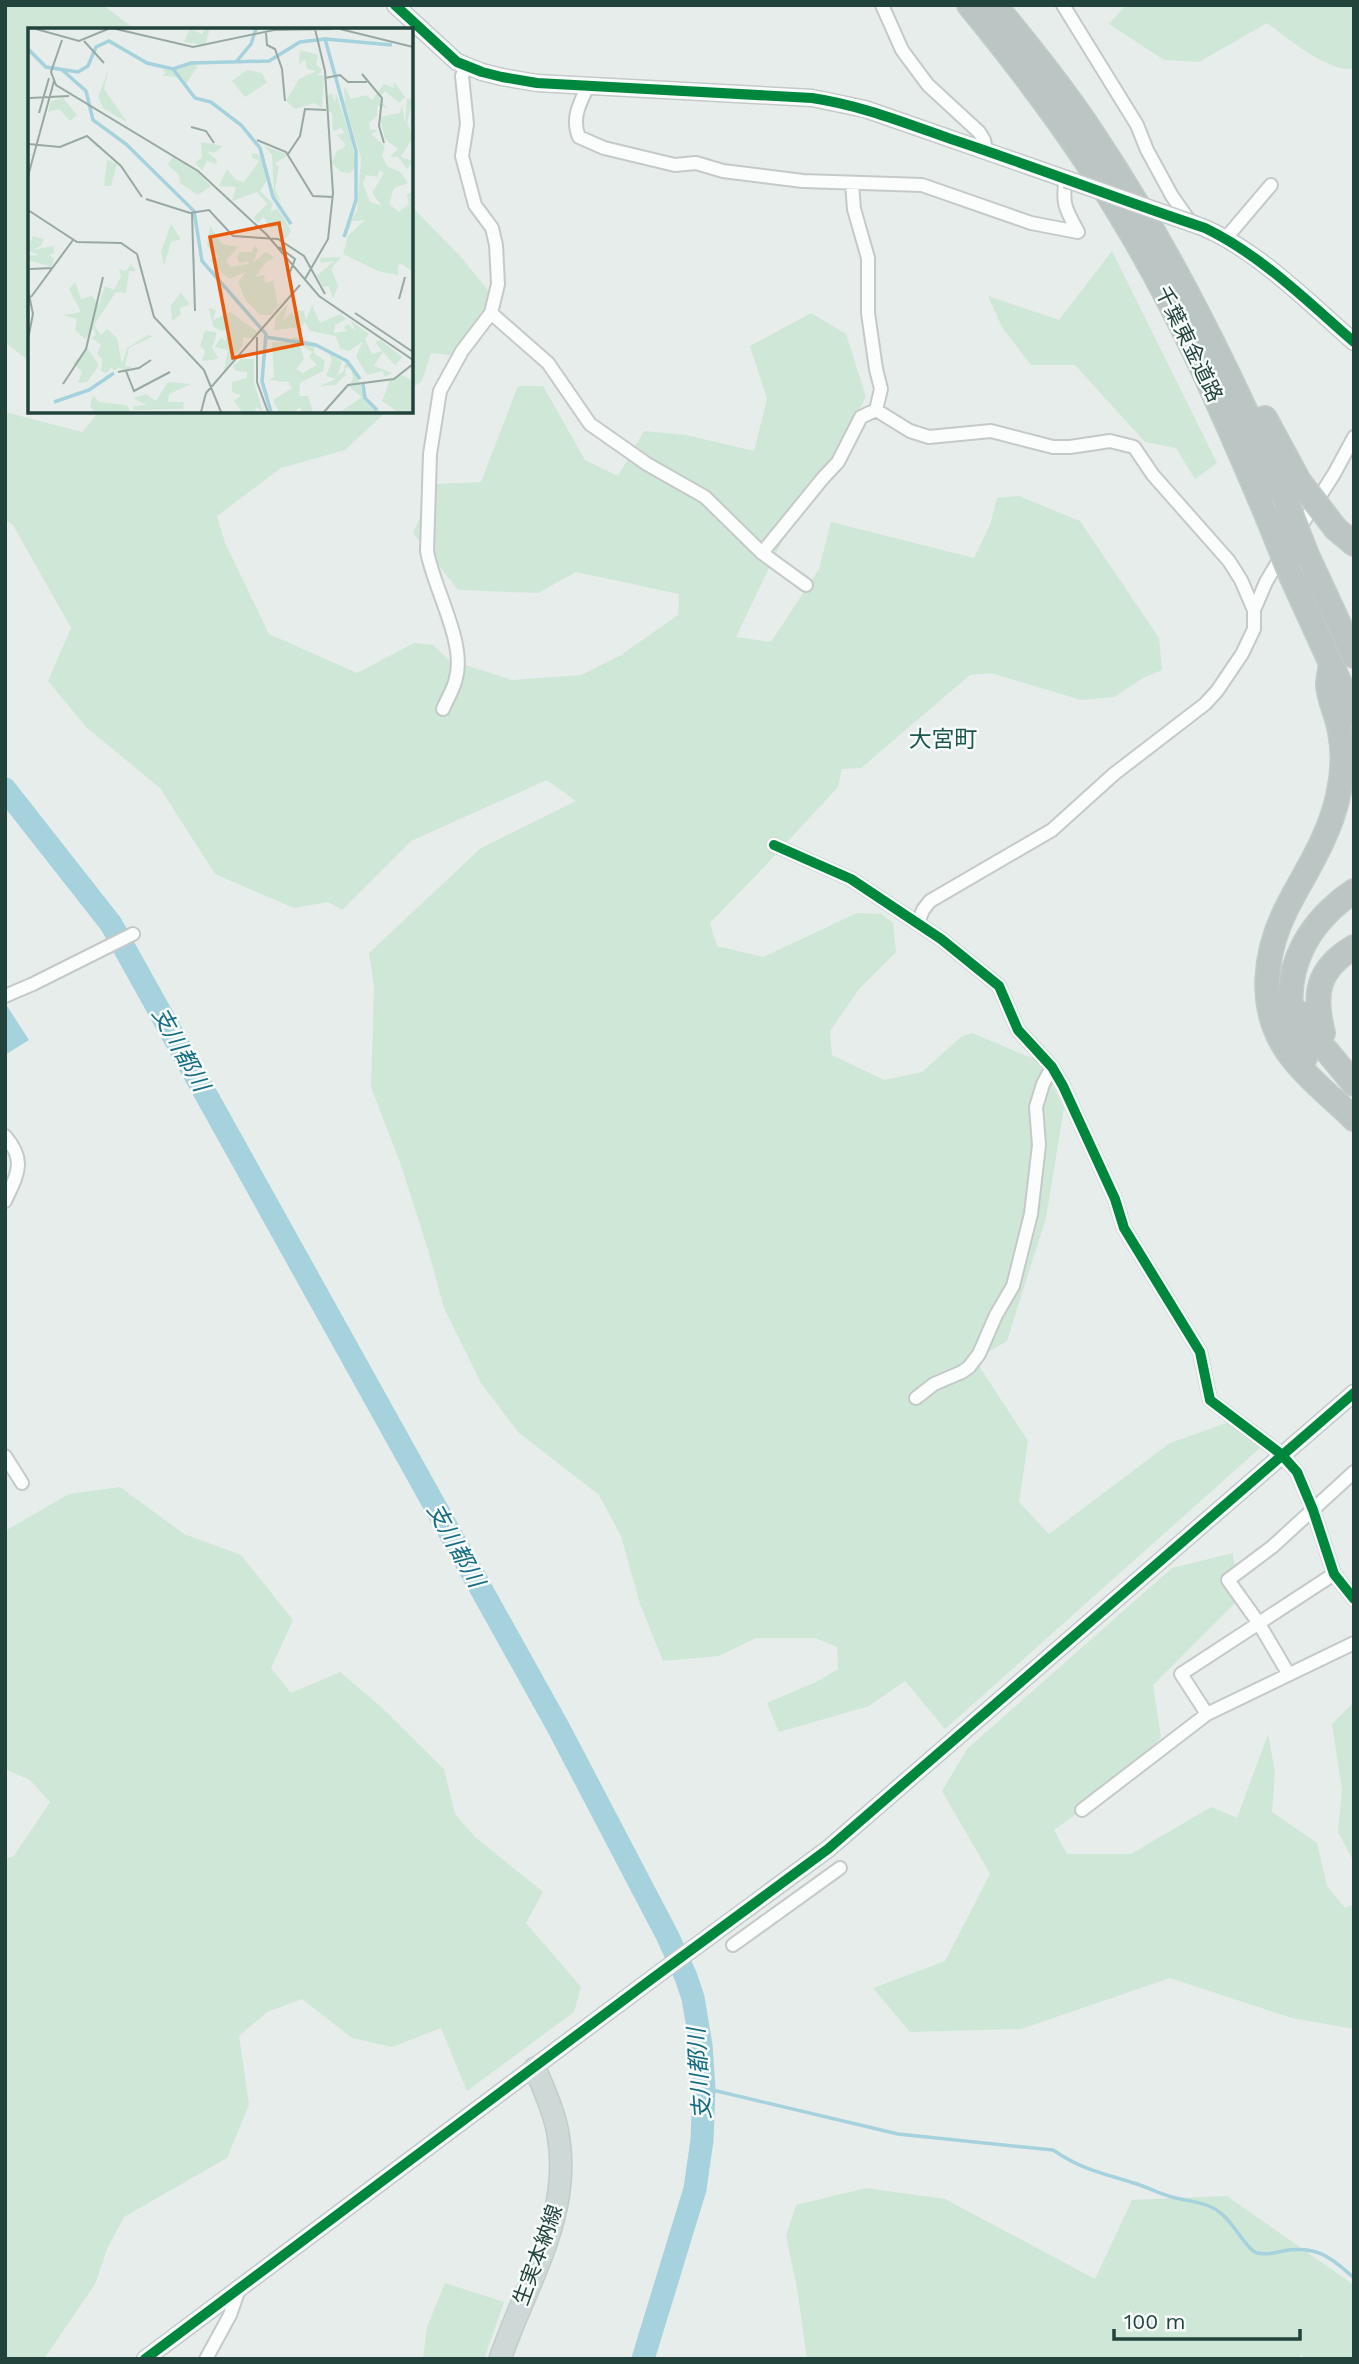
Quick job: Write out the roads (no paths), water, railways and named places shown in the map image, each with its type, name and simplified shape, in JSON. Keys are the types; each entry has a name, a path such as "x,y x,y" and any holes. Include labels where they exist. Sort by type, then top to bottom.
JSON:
{"highway":[{"name":"千葉東金道路","path":"969,5 1050,107 1122,218 1159,282 1207,379 1292,578 1354,714"},
{"path":"995,5 1070,101 1116,170 1157,223 1242,373 1291,489 1307,555 1354,656"},
{"path":"1291,489 1345,537"},
{"path":"1331,664 1328,686 1343,751 1338,798 1325,839 1280,920 1273,940 1267,980 1270,1010 1278,1033 1292,1058 1354,1119"},
{"path":"1309,1075 1292,1016 1295,967 1309,934 1320,919 1354,891"},
{"path":"1354,909 1318,948 1306,978 1304,994 1305,1011 1317,1043 1354,1084"},
{"path":"1326,1050 1317,1013 1320,984 1335,961 1354,947"}],"main road":[{"name":"生実本納線","path":"500,2359 552,2229 560,2198 558,2132 535,2068"}],"street":[{"path":"396,5 445,53 482,72 537,83 831,100 865,109 1066,179 1226,238 1282,280 1354,342"},
{"path":"1063,5 1137,125 1147,150 1191,223"},
{"path":"883,6 902,50 928,85 979,132 986,151"},
{"path":"443,709 457,677 457,652 427,551 430,454 440,391 462,351 491,313 498,284 496,245 492,228 475,205 462,156 467,124 462,76 466,66"},
{"path":"588,86 576,113 575,127 579,137 587,142 675,164 696,163 723,171 803,181 922,184 1031,223 1078,232 1065,208 1063,196 1066,179"},
{"path":"852,183 854,209 868,258 868,313 881,389 876,410"},
{"path":"1226,238 1271,185"},
{"path":"491,313 548,363 590,424 647,464 705,498 762,553 806,585"},
{"path":"762,553 838,462 861,417 876,410"},
{"path":"876,410 910,431 929,437 991,431 1053,446 1070,447 1110,441 1134,447 1153,475 1229,561 1254,610"},
{"path":"918,923 930,901 1052,830 1114,774 1205,704 1217,691 1242,654 1254,629 1254,610 1266,582 1354,437"},
{"path":"774,845 851,879 942,939 999,986 1018,1030 1052,1066 1115,1199 1124,1228 1200,1352 1210,1400 1281,1454 1297,1472 1334,1574 1354,1599"},
{"path":"5,996 133,934"},
{"path":"916,1398 934,1384 969,1367 979,1354 996,1315 1013,1286 1031,1214 1039,1145 1036,1107 1052,1066"},
{"path":"5,1136 15,1147 18,1158 18,1173 6,1200"},
{"path":"145,2359 821,1854 1354,1393"},
{"path":"5,1456 22,1483"},
{"path":"1288,1673 1258,1622 1228,1580 1272,1547 1354,1472"},
{"path":"1207,1714 1181,1674 1334,1574"},
{"path":"1082,1810 1207,1714 1354,1643"},
{"path":"821,1854 828,1877"},
{"path":"730,1922 738,1942 841,1868"},
{"path":"206,2359 230,2315 239,2289"}],"water":[{"path":"7,1006 29,1040 5,1055 5,1007"}],"waterway":[{"name":"支川都川","path":"5,789 111,924 558,1727 668,1937 686,1977 693,1998 701,2045 704,2088 702,2140 695,2189 643,2359"},
{"path":"704,2088 898,2134 1053,2150 1094,2171 1213,2208 1226,2218 1247,2245 1257,2253 1314,2251 1338,2264 1354,2278"}],"district":[{"name":"大宮町","path":"943,739"}]}
